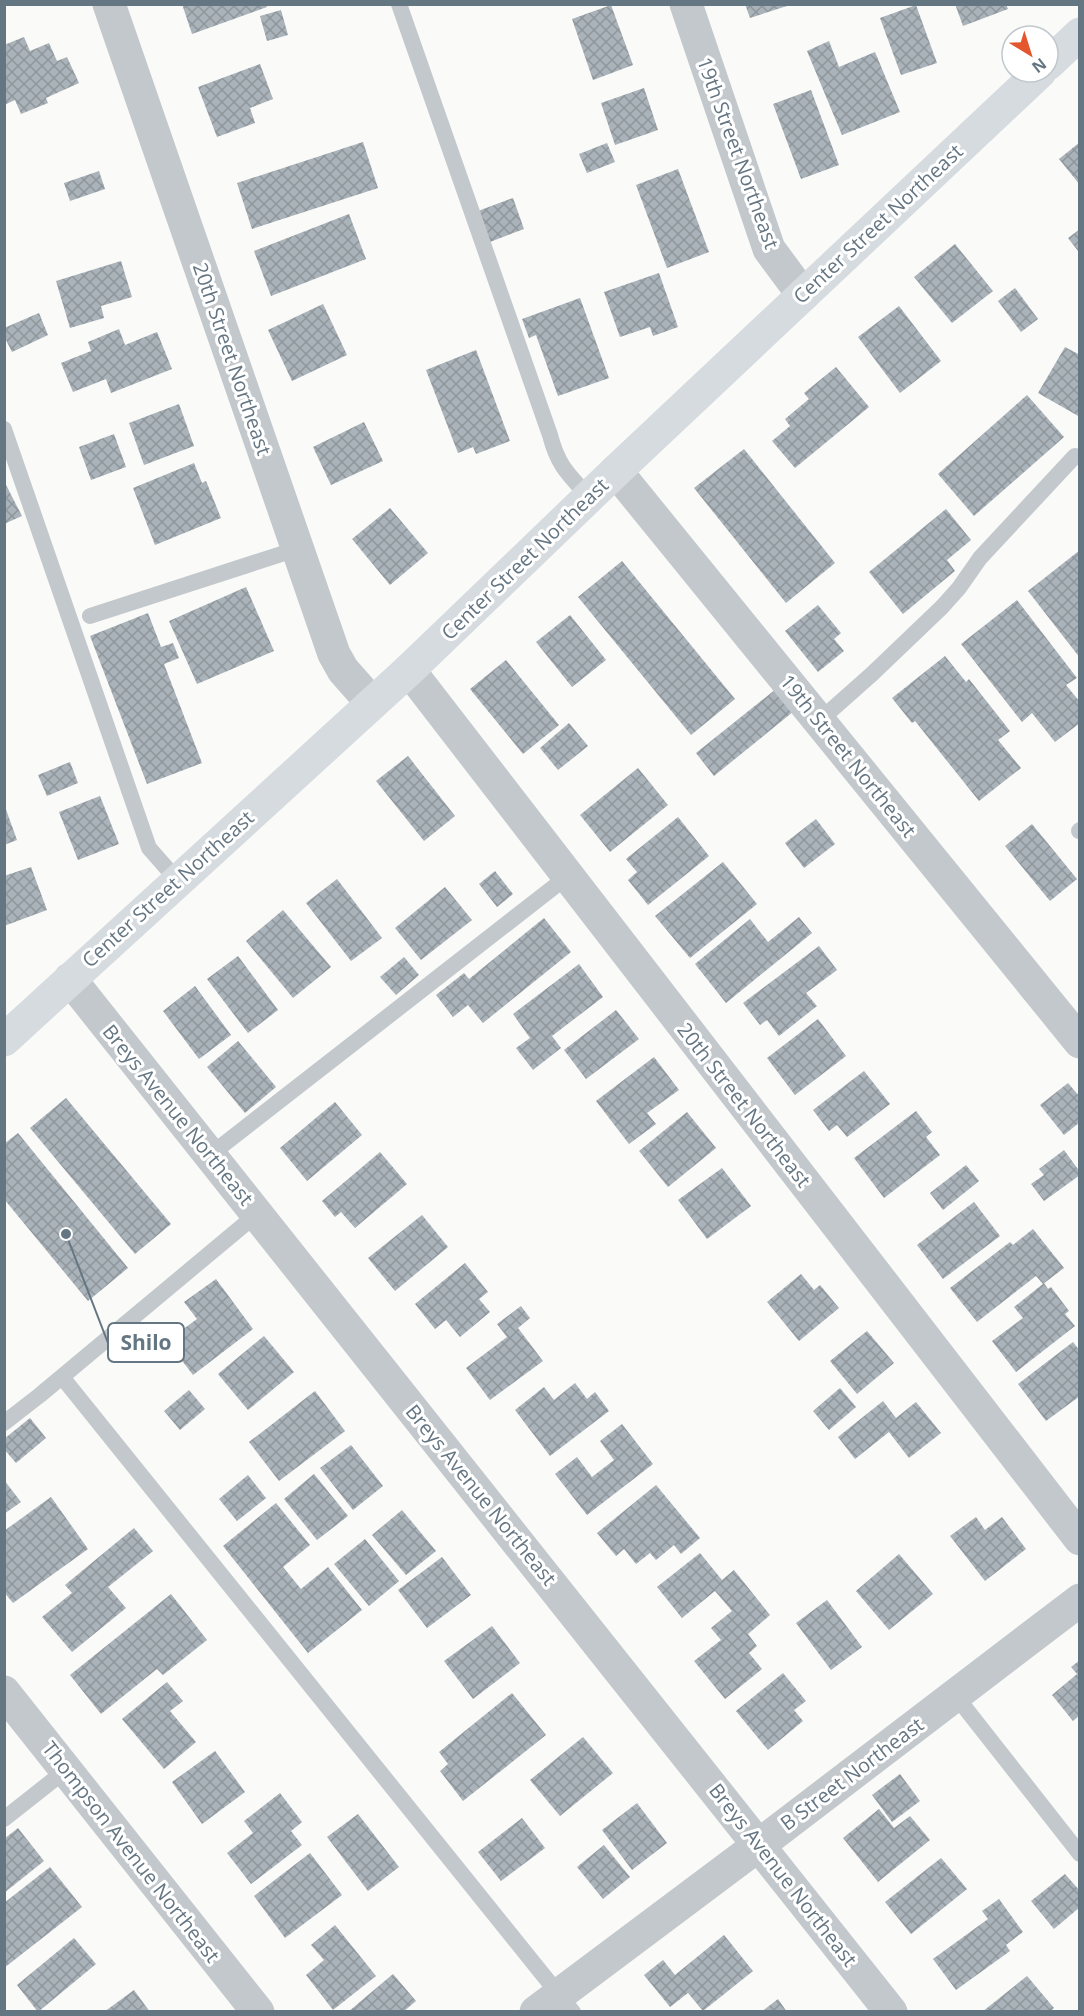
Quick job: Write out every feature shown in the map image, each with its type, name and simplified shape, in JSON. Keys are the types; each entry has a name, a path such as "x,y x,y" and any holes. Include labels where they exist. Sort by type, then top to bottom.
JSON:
{"main road":[{"name":"Center Street Northeast","path":"4,1040 409,670 616,471 1027,84"}],"street":[{"name":"20th Street Northeast","path":"109,4 334,654 343,670 372,703"},
{"name":"19th Street Northeast","path":"686,4 769,249 803,295"},
{"name":"19th Street Northeast","path":"616,471 1080,1042"},
{"name":"20th Street Northeast","path":"409,670 1080,1539"},
{"name":"Breys Avenue Northeast","path":"70,979 891,2012"},
{"name":"B Street Northeast","path":"556,2006 759,1845 1080,1600"},
{"name":"Thompson Avenue Northeast","path":"5,1694 258,2012"}],"lane":[{"path":"399,4 550,435 554,453 559,463 589,497"},
{"path":"4,429 149,848 178,881"},
{"path":"819,721 942,607 980,558 1075,456"},
{"path":"90,616 297,549"},
{"path":"210,1155 568,876"},
{"path":"4,1423 257,1214"},
{"path":"62,1377 556,2006"},
{"path":"955,1695 1080,1854"},
{"path":"4,1819 66,1770"}],"building":[{"path":"182,4 266,4 267,7 192,34"},
{"path":"745,4 790,4 790,5 750,18"},
{"path":"955,4 1006,4 1008,9 963,26"},
{"path":"611,5 633,65 593,80 572,19"},
{"path":"916,5 937,63 901,75 880,18"},
{"path":"281,10 288,35 267,41 260,16"},
{"path":"24,37 30,51 49,43 57,61 67,57 79,83 46,98 48,103 21,114 15,100 4,105 4,45"},
{"path":"829,41 839,67 875,52 900,112 842,135 807,51"},
{"path":"260,64 273,99 250,108 255,123 217,137 198,87"},
{"path":"644,88 658,130 615,145 601,103"},
{"path":"811,90 839,165 801,179 773,104"},
{"path":"363,142 378,188 252,229 237,183"},
{"path":"1080,142 1080,185 1059,159"},
{"path":"607,143 615,162 587,173 579,154"},
{"path":"678,169 709,252 667,268 636,185"},
{"path":"99,171 105,189 70,201 64,183"},
{"path":"513,198 524,229 490,242 478,211"},
{"path":"349,214 366,259 271,296 254,251"},
{"path":"1080,229 1080,250 1078,251 1068,238"},
{"path":"955,244 993,291 952,323 914,277"},
{"path":"121,261 132,297 101,306 104,318 70,328 56,281"},
{"path":"659,273 678,327 653,336 650,327 620,337 604,292"},
{"path":"1015,288 1038,319 1021,332 998,301"},
{"path":"580,298 609,378 558,396 536,335 529,338 522,319"},
{"path":"323,304 347,355 292,381 268,330"},
{"path":"899,306 941,361 900,393 858,337"},
{"path":"39,313 48,335 12,352 4,336 4,328"},
{"path":"119,329 125,345 157,332 172,369 111,393 106,379 73,392 61,363 91,351 88,342"},
{"path":"1065,347 1080,355 1080,417 1038,393"},
{"path":"476,350 510,441 476,454 473,447 458,453 426,370"},
{"path":"836,367 869,407 795,468 772,441 790,426 785,419 809,399 804,393"},
{"path":"1027,395 1064,437 974,516 938,474"},
{"path":"179,404 194,446 144,465 129,423"},
{"path":"364,422 383,461 331,485 313,447"},
{"path":"114,434 126,467 91,480 79,447"},
{"path":"744,449 835,563 786,603 694,488"},
{"path":"194,463 202,483 206,481 221,518 155,545 133,488"},
{"path":"4,481 22,516 4,524"},
{"path":"390,508 428,553 390,585 352,539"},
{"path":"946,509 971,540 947,560 955,571 903,614 869,572"},
{"path":"1080,550 1080,658 1028,591"},
{"path":"622,561 735,699 691,735 578,597"},
{"path":"246,587 274,651 197,684 169,621"},
{"path":"1017,600 1077,678 1066,685 1080,702 1080,723 1055,742 1032,713 1022,722 961,644"},
{"path":"818,605 841,633 834,639 844,651 818,672 785,631"},
{"path":"148,613 161,647 173,643 179,658 164,664 202,763 147,784 90,636"},
{"path":"570,615 606,660 572,687 536,642"},
{"path":"945,656 966,682 969,679 1010,731 998,740 1021,768 979,801 915,721 912,723 892,698"},
{"path":"506,660 559,725 523,754 470,689"},
{"path":"776,689 794,711 714,776 696,753"},
{"path":"569,723 588,746 558,770 540,748"},
{"path":"408,756 455,816 424,841 376,781"},
{"path":"70,762 78,783 47,796 38,775"},
{"path":"638,768 668,805 610,852 580,815"},
{"path":"100,796 119,844 78,860 59,812"},
{"path":"4,804 17,840 4,845"},
{"path":"678,817 709,856 648,905 628,880 637,872 626,859"},
{"path":"816,819 835,844 804,868 785,843"},
{"path":"1032,824 1077,879 1050,901 1005,846"},
{"path":"723,862 757,904 690,958 655,916"},
{"path":"31,867 47,910 4,926 4,876"},
{"path":"495,871 513,894 497,907 479,884"},
{"path":"337,879 382,938 351,961 306,903"},
{"path":"445,887 472,920 421,960 395,928"},
{"path":"283,910 331,967 293,998 246,941"},
{"path":"799,917 812,933 726,1003 695,964 750,919 768,942"},
{"path":"544,918 571,952 483,1023 468,1005 453,1017 436,995 464,973 469,979"},
{"path":"819,946 837,970 806,993 817,1006 779,1036 767,1020 760,1025 743,1003"},
{"path":"238,956 278,1010 248,1033 207,979"},
{"path":"404,957 419,975 396,995 380,977"},
{"path":"579,964 603,997 552,1036 561,1048 533,1070 516,1048 530,1038 513,1014"},
{"path":"195,986 231,1035 199,1059 163,1011"},
{"path":"616,1010 639,1039 586,1079 564,1050"},
{"path":"818,1019 846,1056 795,1095 767,1058"},
{"path":"238,1041 276,1087 245,1113 207,1067"},
{"path":"654,1057 679,1090 647,1113 656,1124 629,1144 596,1101"},
{"path":"864,1071 890,1104 847,1137 837,1125 829,1131 813,1110"},
{"path":"1068,1083 1080,1097 1080,1122 1064,1135 1040,1105"},
{"path":"66,1098 171,1224 135,1254 30,1128"},
{"path":"335,1102 362,1135 307,1181 280,1148"},
{"path":"916,1111 932,1132 926,1137 940,1155 884,1198 854,1158"},
{"path":"687,1112 716,1148 668,1187 639,1151"},
{"path":"18,1133 128,1268 88,1301 4,1199 4,1144"},
{"path":"1064,1150 1080,1175 1044,1201 1031,1184 1044,1175 1039,1169"},
{"path":"380,1152 407,1184 355,1228 341,1212 335,1217 322,1201"},
{"path":"966,1165 979,1181 943,1210 930,1193"},
{"path":"722,1168 751,1206 707,1239 678,1200"},
{"path":"974,1202 1000,1236 943,1279 917,1245"},
{"path":"422,1215 448,1247 395,1291 368,1258"},
{"path":"1033,1229 1064,1268 1043,1284 1036,1276 977,1322 950,1288 1010,1242 1013,1245"},
{"path":"465,1263 488,1292 479,1299 490,1312 460,1337 446,1320 435,1329 415,1304"},
{"path":"801,1274 814,1290 820,1285 839,1308 799,1341 767,1302"},
{"path":"216,1279 253,1329 193,1375 167,1341 197,1319 184,1302"},
{"path":"1044,1283 1048,1289 1051,1287 1069,1311 1065,1314 1075,1326 1016,1372 992,1341 1023,1318 1014,1307"},
{"path":"521,1306 530,1318 518,1328 543,1361 490,1400 466,1368 507,1337 497,1324"},
{"path":"867,1331 894,1363 857,1394 830,1361"},
{"path":"264,1336 294,1372 248,1410 218,1374"},
{"path":"1073,1342 1080,1351 1080,1396 1046,1421 1018,1384"},
{"path":"575,1383 587,1399 595,1392 609,1411 550,1456 515,1410 544,1387 554,1400"},
{"path":"840,1388 856,1407 829,1430 813,1411"},
{"path":"189,1390 205,1409 180,1430 164,1411"},
{"path":"315,1391 345,1431 279,1481 249,1442"},
{"path":"883,1401 896,1418 916,1402 941,1433 909,1458 889,1432 855,1459 838,1437"},
{"path":"30,1418 46,1438 16,1463 4,1449 4,1439"},
{"path":"622,1424 653,1464 587,1515 555,1474 577,1457 592,1477 614,1460 600,1441"},
{"path":"351,1445 383,1486 353,1510 320,1468"},
{"path":"314,1474 348,1516 317,1540 284,1499"},
{"path":"248,1475 266,1498 237,1521 219,1499"},
{"path":"4,1480 21,1502 4,1514"},
{"path":"656,1485 700,1538 681,1554 674,1545 656,1560 650,1553 636,1564 624,1549 616,1556 597,1533"},
{"path":"51,1497 88,1549 13,1603 4,1592 4,1531"},
{"path":"276,1503 310,1545 283,1567 301,1589 328,1567 362,1610 308,1653 223,1546"},
{"path":"402,1510 436,1551 406,1575 372,1535"},
{"path":"976,1517 985,1530 1002,1517 1026,1549 985,1581 950,1536"},
{"path":"134,1528 153,1551 108,1587 126,1608 72,1652 42,1617 72,1593 65,1585"},
{"path":"365,1539 399,1581 369,1606 334,1564"},
{"path":"700,1553 722,1580 734,1570 770,1615 748,1634 757,1646 749,1653 762,1669 725,1699 694,1661 721,1640 711,1628 732,1611 715,1591 682,1618 657,1587"},
{"path":"899,1554 933,1594 889,1630 856,1591"},
{"path":"442,1557 471,1595 427,1628 398,1590"},
{"path":"171,1594 207,1640 163,1675 157,1669 101,1714 70,1675"},
{"path":"827,1600 862,1647 831,1670 796,1623"},
{"path":"492,1626 520,1663 473,1699 444,1661"},
{"path":"1080,1660 1080,1715 1073,1721 1052,1695 1077,1674 1071,1667"},
{"path":"783,1673 806,1701 794,1710 803,1721 768,1750 736,1711"},
{"path":"167,1682 183,1701 170,1711 196,1742 164,1769 122,1719"},
{"path":"512,1693 546,1735 463,1801 440,1771 448,1764 439,1752"},
{"path":"583,1737 613,1773 560,1816 530,1780"},
{"path":"215,1751 245,1792 202,1824 172,1782"},
{"path":"900,1774 920,1801 892,1822 872,1795"},
{"path":"280,1793 302,1822 291,1831 302,1845 251,1884 227,1853 253,1833 244,1821"},
{"path":"637,1803 667,1843 632,1870 602,1830"},
{"path":"879,1809 894,1828 910,1816 930,1840 878,1882 843,1838"},
{"path":"358,1814 399,1867 368,1891 327,1837"},
{"path":"522,1818 545,1848 501,1881 478,1852"},
{"path":"18,1828 44,1861 4,1893 4,1839"},
{"path":"604,1845 630,1877 603,1899 577,1867"},
{"path":"310,1853 342,1895 285,1938 254,1896"},
{"path":"941,1858 967,1889 911,1934 885,1902"},
{"path":"50,1867 82,1907 4,1968 4,1903"},
{"path":"1065,1874 1080,1891 1080,1907 1054,1929 1031,1901"},
{"path":"999,1899 1023,1932 1006,1945 1010,1951 956,1990 933,1959 988,1919 982,1911"},
{"path":"335,1925 376,1976 333,2010 306,1975 324,1960 311,1945"},
{"path":"724,1935 753,1971 703,2011 688,1993 670,2007 644,1975 663,1960 675,1975"},
{"path":"74,1938 96,1964 38,2012 17,1985"},
{"path":"393,1974 416,2001 403,2012 348,2012"},
{"path":"1027,1976 1054,2008 1050,2012 982,2012"},
{"path":"134,1990 150,2012 104,2012"},
{"path":"778,1999 787,2012 761,2012"}],"place":[{"name":"Shilo","path":"66,1234"}]}
